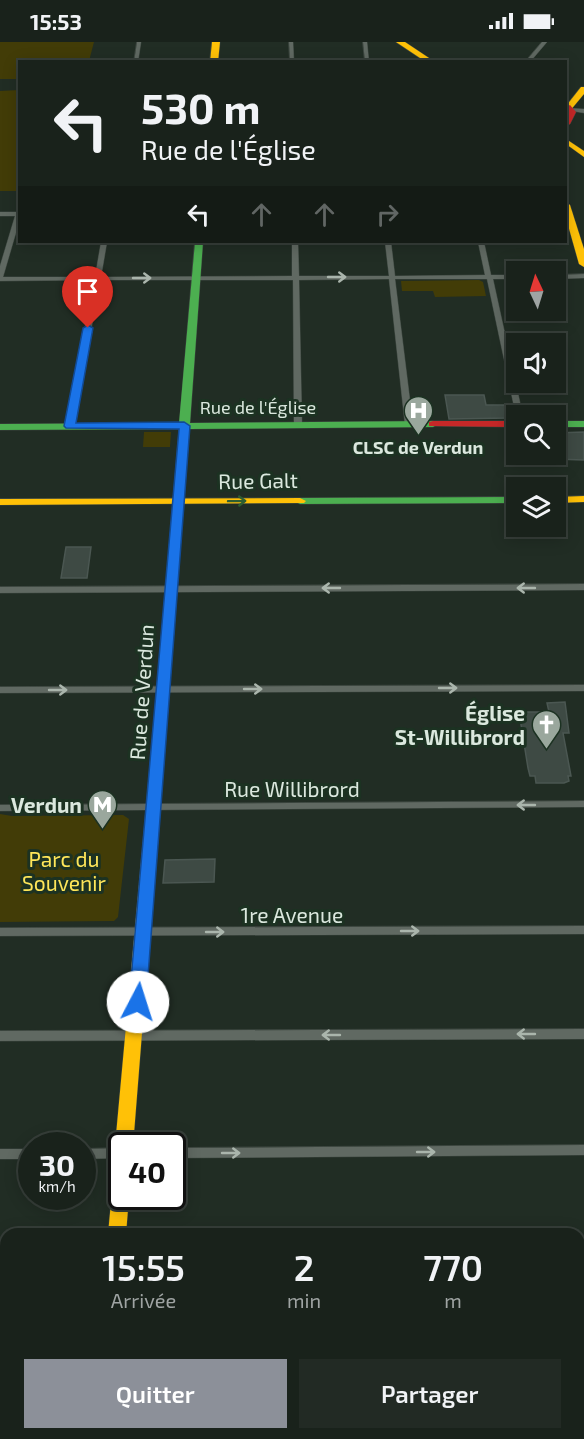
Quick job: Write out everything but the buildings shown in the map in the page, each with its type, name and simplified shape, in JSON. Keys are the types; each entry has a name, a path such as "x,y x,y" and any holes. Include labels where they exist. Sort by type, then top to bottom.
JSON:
{"main road":[{"path":"214,60 216,42"},
{"path":"400,42 429,60"},
{"path":"571,109 584,89"},
{"path":"567,208 584,264"},
{"name":"Rue de Verdun","path":"125,1132 144,932 199,243"},
{"name":"Rue de l'Église","path":"0,427 506,424"},
{"path":"566,424 584,424"},
{"path":"566,500 584,499"},
{"name":"Rue Galt","path":"0,502 506,500"},
{"path":"118,1228 119,1210"}],"street":[{"path":"136,60 140,42"},
{"path":"291,42 292,60"},
{"path":"364,42 367,60"},
{"path":"529,60 544,42"},
{"path":"0,214 18,214"},
{"path":"18,217 0,278 506,277"},
{"path":"70,426 104,243"},
{"path":"295,243 298,425"},
{"path":"388,243 409,425"},
{"path":"481,243 518,405"},
{"path":"566,276 584,276"},
{"path":"0,590 584,587"},
{"path":"0,690 584,688"},
{"name":"Rue Willibrord","path":"0,807 584,804"},
{"name":"1re Avenue","path":"0,932 584,930"},
{"path":"0,1036 584,1034"},
{"path":"186,1153 584,1150"},
{"path":"0,1154 18,1154"}],"green space":[{"path":"0,42 94,42 89,60 18,60 18,79 0,79"},
{"path":"18,90 18,191 0,191 0,91"},
{"path":"479,280 483,282 486,296 435,297 433,291 402,291 401,281"},
{"path":"144,432 171,432 170,447 143,447"},
{"name":"Parc du Souvenir","path":"0,814 12,816 123,815 129,819 118,917 114,921 0,922"}],"traffic: fast":[{"path":"166,656 199,243"},
{"path":"0,427 433,424"},
{"path":"566,424 584,424"},
{"path":"300,501 506,500"}],"traffic: slow":[{"path":"214,60 216,42"},
{"path":"400,42 429,60"},
{"path":"567,109 584,89"},
{"path":"567,142 584,155"},
{"path":"567,208 584,264"},
{"path":"566,500 584,499"},
{"path":"0,502 300,501"},
{"path":"125,1132 166,656"},
{"path":"118,1228 119,1210"}],"traffic: jam":[{"path":"567,122 572,112 570,107"},
{"path":"433,424 506,424"}],"place":[{"name":"CLSC de Verdun","path":"418,436"},
{"name":"Église St-Willibrord","path":"546,750"},
{"name":"Verdun","path":"103,830"}],"route":[{"path":"88,328 70,426 184,426 138,1002"}]}
